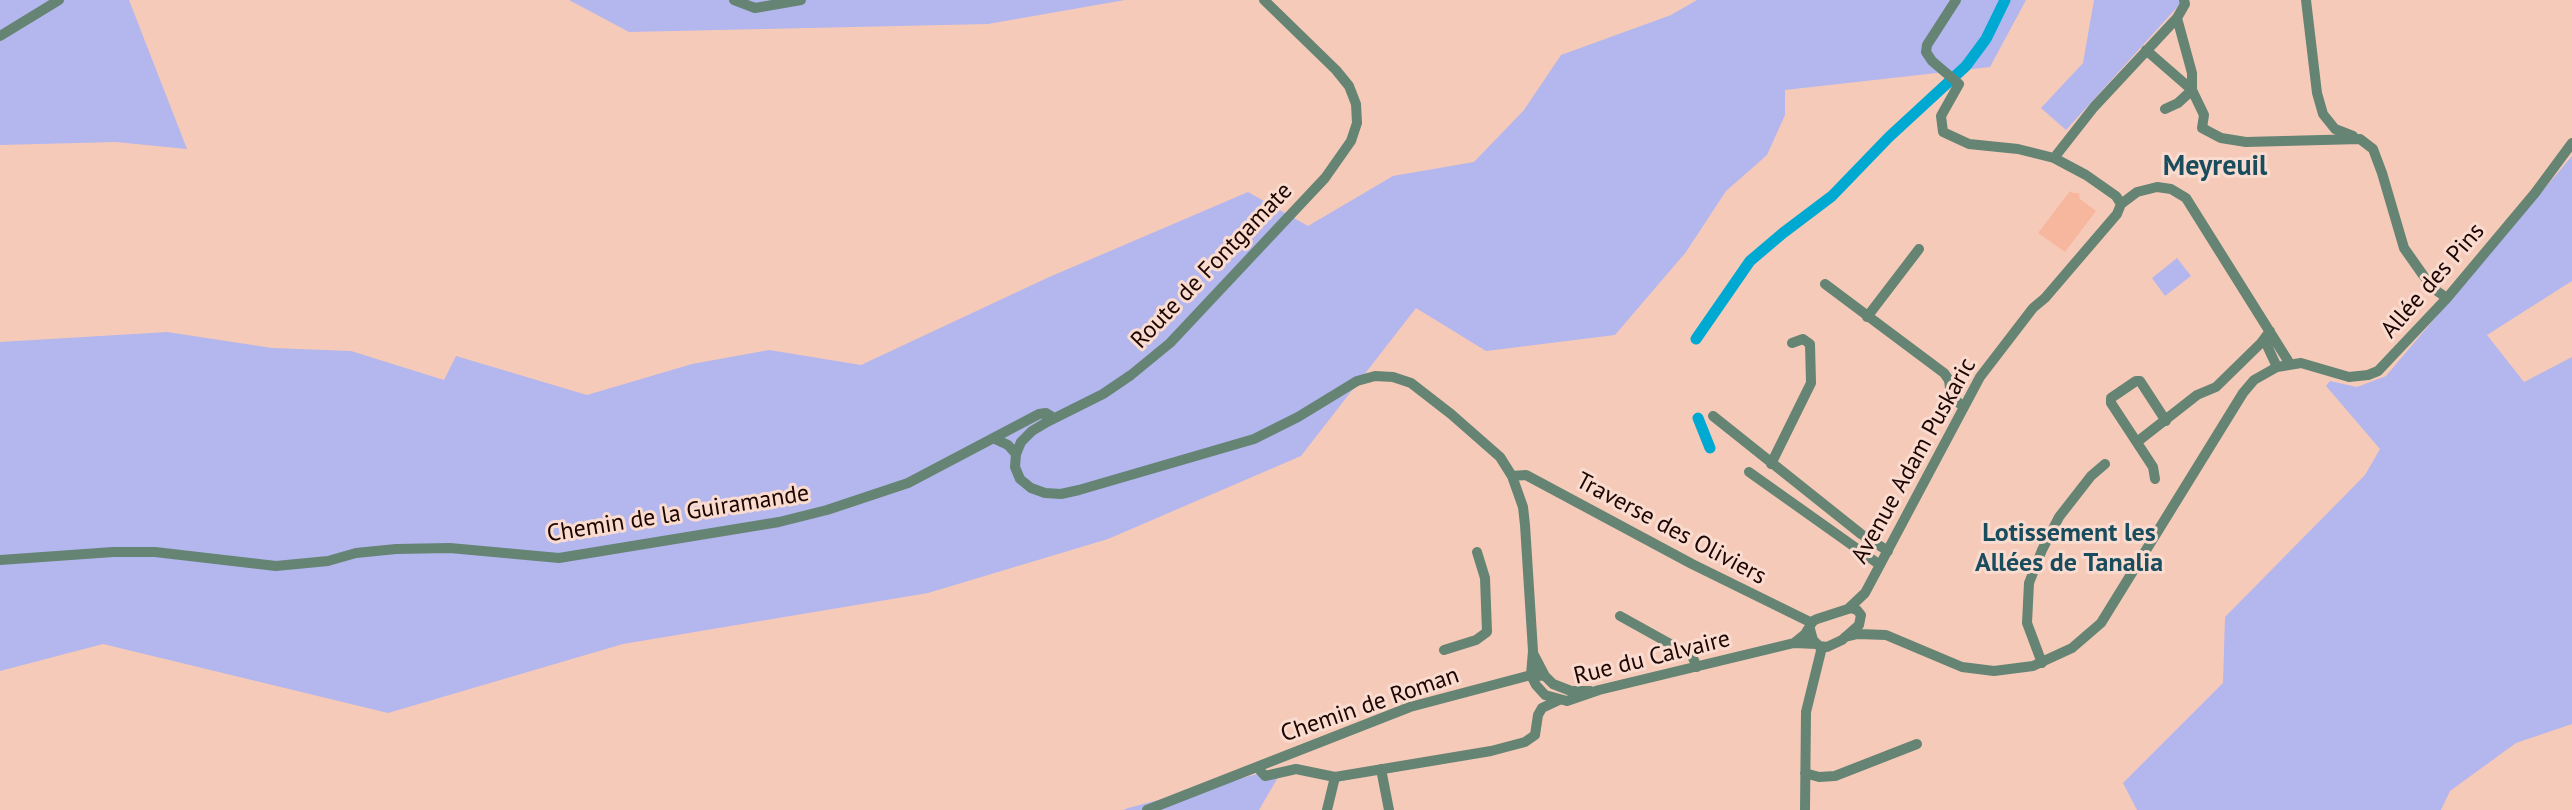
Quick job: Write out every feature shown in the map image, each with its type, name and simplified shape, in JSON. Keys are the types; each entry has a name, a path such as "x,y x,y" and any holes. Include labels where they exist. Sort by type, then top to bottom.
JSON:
{"street":[{"path":"0,36 59,0"},
{"path":"734,0 755,8 801,0"},
{"name":"Route de Fontgamate","path":"1016,454 1021,442 1032,431 1103,394 1170,343 1325,178 1351,141 1357,123 1356,104 1349,86 1264,0"},
{"path":"1848,609 1857,610 1865,627 1873,633 1896,639 1962,667 2013,670 2042,663 2072,648 2101,623 2243,393 2254,380 2277,367 2290,364 2267,335 2186,198 2171,189 2157,187 2137,192 2121,204 2116,196 2086,175 2054,158 2018,149 1969,144 1947,135 1941,127 1941,116 1958,89 1953,78 1926,52 1927,45 1956,0"},
{"path":"2054,158 2094,107 2177,18 2184,0"},
{"path":"2306,0 2317,93 2323,114 2335,129 2360,139 2373,149 2404,248 2434,289 2447,298"},
{"path":"2165,109 2178,103 2192,90 2192,73 2177,18"},
{"path":"2146,50 2192,90 2204,115 2202,128 2221,138 2246,142 2360,139"},
{"name":"Allée des Pins","path":"2290,364 2312,365 2349,377 2368,375 2386,365 2535,193 2572,143"},
{"name":"Avenue Adam Puskaric","path":"1848,609 1865,593 1963,406 1993,358 2117,214 2121,204"},
{"path":"1867,317 1919,249"},
{"path":"1825,284 1944,373 1949,380 1951,397 1963,406"},
{"path":"2267,335 2277,367"},
{"path":"2137,442 2197,395 2216,387 2267,335"},
{"path":"1771,464 1811,383 1810,344 1803,339 1792,343"},
{"path":"993,438 1008,445 1016,454 1015,467 1020,479 1031,488 1061,494 1254,439 1298,417 1357,381 1375,376 1393,377 1411,383 1500,457 1512,476 1523,507 1525,525 1533,651 1531,675"},
{"path":"2155,479 2153,467 2111,403 2112,396 2140,381 2166,421"},
{"name":"Chemin de la Guiramande","path":"0,560 155,552 276,566 328,561 356,553 450,548 559,558 779,522 827,510 908,483 1039,414 1046,413 1054,418"},
{"path":"1713,416 1861,534 1888,551"},
{"path":"2042,663 2027,623 2029,583 2059,517 2091,476 2105,464"},
{"path":"1749,472 1880,565"},
{"name":"Traverse des Oliviers","path":"1512,476 1526,475 1811,626"},
{"path":"1444,650 1483,637 1487,632 1485,578 1477,552"},
{"name":"Avenue Adam Puskaric","path":"1862,617 1865,593"},
{"name":"Rue du Calvaire","path":"1794,643 1817,619 1848,609"},
{"path":"1620,616 1692,656 1697,667"},
{"path":"1811,626 1811,637 1820,646 1832,645 1859,625 1862,617"},
{"path":"1845,637 1873,633"},
{"name":"Rue du Calvaire","path":"1531,675 1540,691 1559,700 1587,696 1599,690 1794,643 1820,646"},
{"path":"1805,810 1806,712 1820,646"},
{"path":"1533,651 1545,676"},
{"name":"Chemin de Roman","path":"1147,810 1410,707 1531,675 1545,676 1553,684 1571,691 1599,690"},
{"path":"1258,769 1265,776 1296,769 1335,777 1453,759 1525,742 1535,735 1542,708 1559,700"},
{"path":"1805,773 1819,777 1835,776 1917,744"},
{"path":"1381,769 1389,810"},
{"path":"1327,810 1335,777"}],"shaded area":[{"path":"0,0 129,0 187,149 116,142 0,145"},
{"path":"569,0 1125,0 988,24 629,32"},
{"path":"1697,0 2026,0 1990,67 1785,90 1785,115 1767,155 1726,191 1686,252 1615,335 1486,351 1416,308 1301,456 1108,539 928,593 623,644 388,713 103,644 0,671 0,342 167,332 272,348 351,351 444,380 456,356 587,395 692,364 769,350 861,365 1047,278 1248,192 1308,226 1393,176 1474,162 1524,110 1561,55 1671,15"},
{"path":"2094,0 2180,0 2181,3 2066,130 2041,108 2083,63"},
{"path":"2572,156 2572,281 2487,335 2524,382 2572,357 2572,724 2516,743 2450,791 2441,810 2137,810 2123,783 2223,683 2225,617 2365,475 2380,449 2326,386 2330,381 2357,387 2386,376"},
{"path":"2070,191 2079,193 2080,199 2096,211 2065,252 2038,233"},
{"path":"2177,258 2191,276 2165,296 2152,278"},
{"path":"1284,767 1259,810 1123,810 1128,808"}],"waterway":[{"path":"1696,339 1750,261 1832,196 1889,137 1966,66 1986,39 2005,0"},
{"path":"1698,418 1710,448"}],"district":[{"name":"Meyreuil","path":"2215,167"},
{"name":"Lotissement les Allées de Tanalia","path":"2069,549"}]}
